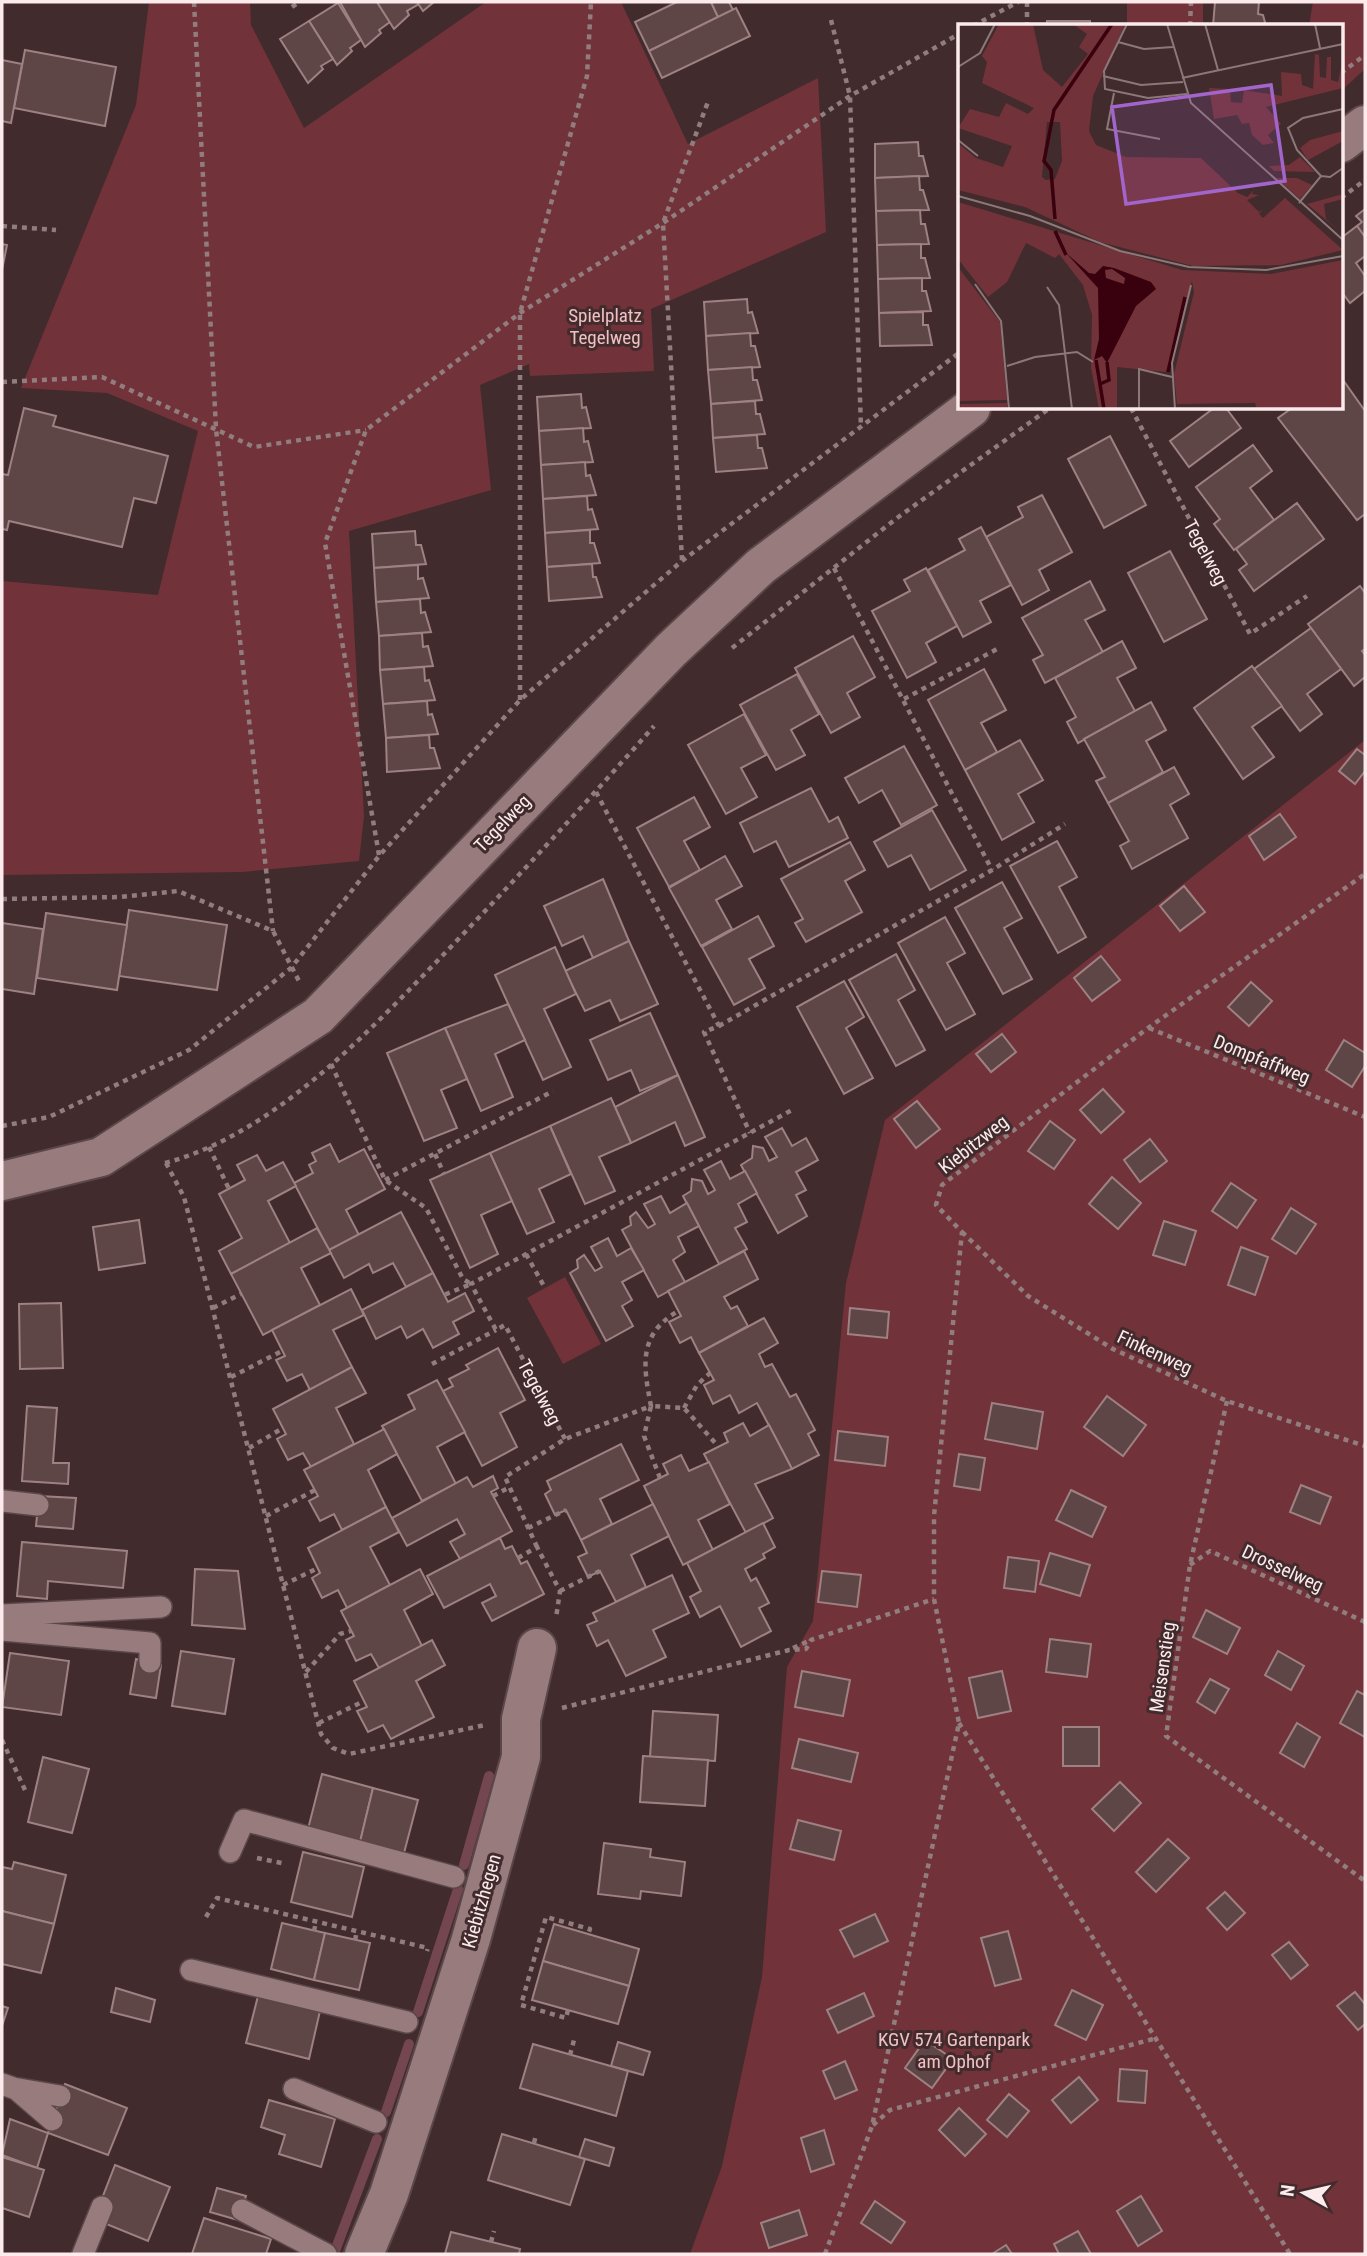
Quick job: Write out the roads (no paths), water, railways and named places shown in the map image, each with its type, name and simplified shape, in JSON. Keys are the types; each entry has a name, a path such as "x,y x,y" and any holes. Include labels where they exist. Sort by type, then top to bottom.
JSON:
{"street":[{"path":"1342,142 1365,125"},
{"name":"Tegelweg","path":"2,1181 101,1157 318,1016 671,650 761,566 968,410"},
{"name":"Kiebitzhegen","path":"364,2254 389,2194 471,1939 521,1757 521,1719 537,1648"}],"lane":[{"path":"3,1501 38,1504"},
{"path":"2,1615 161,1607"},
{"path":"2,1630 150,1643 150,1662"},
{"path":"241,1855 242,1813 449,1873"},
{"path":"190,1968 407,2022"},
{"path":"9,2087 60,2096"},
{"path":"9,2087 52,2120"},
{"path":"294,2089 376,2122"},
{"path":"83,2254 103,2207"},
{"path":"242,2210 326,2254"}],"waterway":[{"path":"464,1865 489,1776"},
{"path":"418,2012 458,1889"},
{"path":"386,2112 409,2044"},
{"path":"335,2251 377,2139"}],"park label":[{"name":"Spielplatz Tegelweg","path":"605,326"},
{"name":"KGV 574 Gartenpark am Ophof","path":"954,2050"}]}
